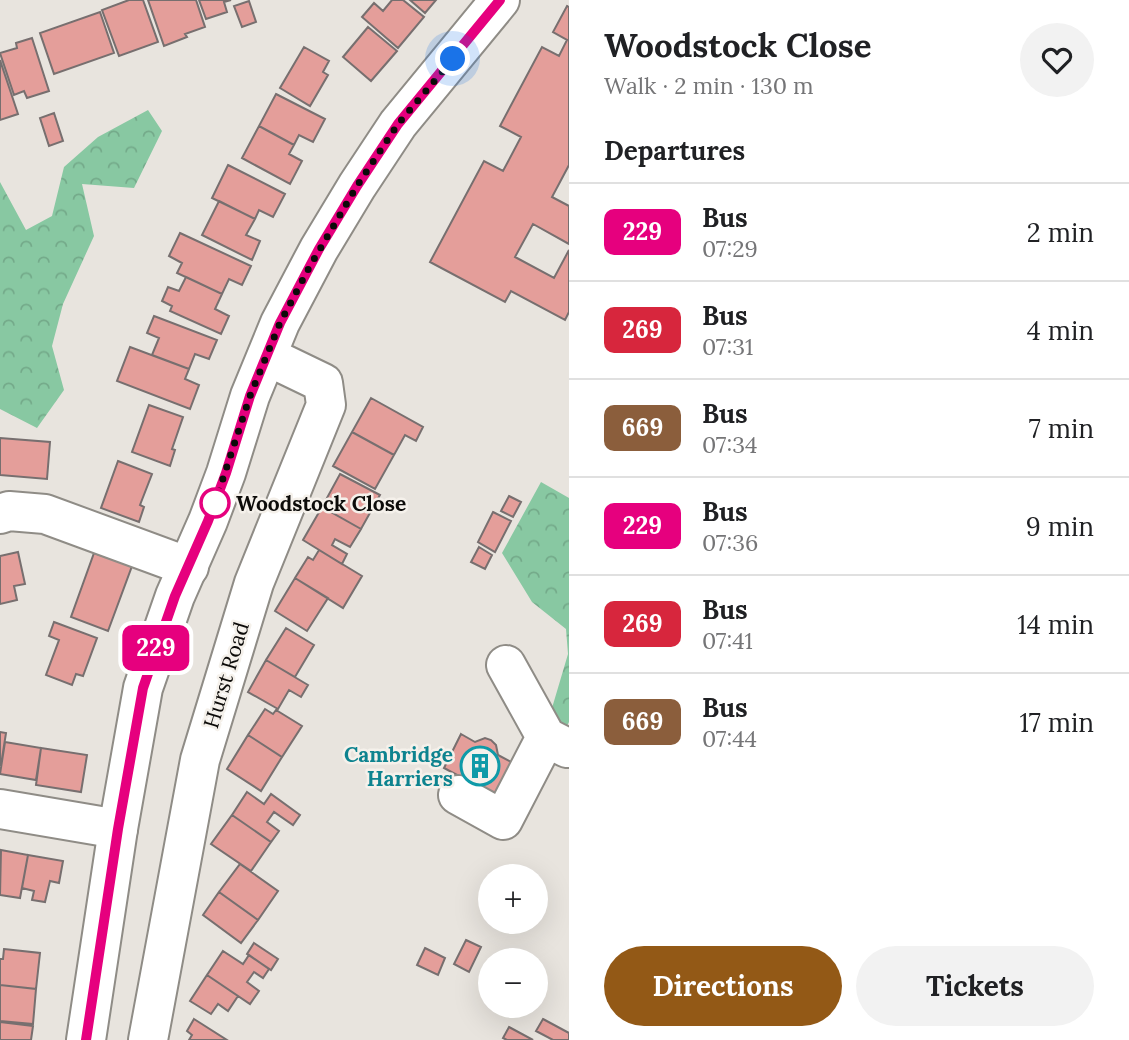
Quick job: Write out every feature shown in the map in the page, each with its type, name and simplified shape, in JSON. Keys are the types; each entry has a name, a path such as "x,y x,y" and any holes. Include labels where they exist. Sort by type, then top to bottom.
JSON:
{"main road":[{"path":"86,1040 118,829 143,688 175,596 222,485 250,396 280,323 357,186 398,124 500,0"},
{"name":"Hurst Road","path":"148,1040 200,760 254,583 326,405 323,383 267,356"},
{"path":"0,514 9,511 45,514 189,567"},
{"path":"458,794 503,820 557,743 506,665"},
{"path":"0,809 118,829"}],"green space":[{"path":"148,110 162,131 134,188 82,184 94,236 63,304 52,346 64,390 37,428 0,409 0,182 26,230 52,216 64,167 98,137"},
{"path":"541,482 569,498 569,722 565,730 552,708 568,654 566,629 532,602 502,553"}],"building":[{"path":"129,0 143,0 158,42 119,56 102,10"},
{"path":"148,0 196,0 205,27 164,46"},
{"path":"199,0 231,0 224,2 227,12 206,19"},
{"path":"392,0 403,0 424,17 398,48 362,17 374,3 383,11"},
{"path":"410,0 436,0 425,13"},
{"path":"249,1 256,22 242,27 234,6"},
{"path":"567,6 569,165 552,197 569,206 569,244 533,224 515,257 554,278 569,250 569,312 565,320 511,291 505,302 430,262 484,161 503,171 521,137 500,126 542,47 559,56 567,40 553,32"},
{"path":"100,12 114,53 54,74 40,33"},
{"path":"368,27 397,51 371,81 343,57"},
{"path":"32,38 49,91 27,98 24,91 14,95 0,53 17,48 16,43"},
{"path":"304,47 329,61 323,72 328,75 310,106 280,88"},
{"path":"0,60 18,114 0,120"},
{"path":"276,94 325,119 313,142 299,135 294,145 259,126"},
{"path":"54,113 63,141 49,146 40,118"},
{"path":"259,126 294,145 289,154 302,161 290,184 242,158"},
{"path":"228,165 285,194 273,217 259,210 255,219 212,198"},
{"path":"219,201 255,219 246,235 260,241 252,260 202,235"},
{"path":"180,233 251,266 242,285 229,279 222,294 177,273 182,263 169,256"},
{"path":"186,277 222,294 215,309 229,316 221,334 170,311 172,306 162,301 168,287 179,291"},
{"path":"154,316 217,340 209,359 195,354 189,369 152,355 159,338 147,333"},
{"path":"130,347 189,369 185,379 199,385 190,409 117,381"},
{"path":"371,398 423,427 416,441 405,435 394,455 352,432"},
{"path":"149,405 183,417 172,449 175,450 170,466 132,452"},
{"path":"352,432 394,455 375,489 333,466"},
{"path":"0,438 50,442 47,479 0,475"},
{"path":"118,461 152,474 140,505 144,507 139,522 101,508"},
{"path":"340,474 380,495 361,529 322,507"},
{"path":"509,496 521,502 513,517 501,511"},
{"path":"322,507 361,529 350,547 335,539 332,545 347,554 342,564 303,540"},
{"path":"493,512 511,521 495,552 478,542"},
{"path":"479,547 492,555 485,569 471,562"},
{"path":"319,550 362,576 343,608 295,578 308,557 313,560"},
{"path":"18,552 25,584 14,586 17,600 0,604 0,556"},
{"path":"94,553 132,566 108,631 71,617"},
{"path":"295,578 328,598 307,631 275,611"},
{"path":"54,622 97,638 83,676 76,674 72,685 46,675 59,640 49,636"},
{"path":"286,628 314,645 295,677 266,660"},
{"path":"266,660 308,685 301,697 289,690 278,709 248,692"},
{"path":"265,709 273,714 276,710 302,726 282,757 248,735"},
{"path":"0,732 6,733 1,765 0,765"},
{"name":"Cambridge Harriers","path":"461,734 475,742 485,738 491,740 496,745 498,755 515,764 498,797 444,768"},
{"path":"248,735 282,757 261,791 227,769"},
{"path":"5,742 41,748 36,780 0,774"},
{"path":"41,748 87,755 81,792 36,785"},
{"path":"247,792 264,804 271,794 300,815 293,825 274,812 267,822 279,831 271,842 232,815"},
{"path":"232,815 271,842 251,871 211,844"},
{"path":"1,850 28,855 20,898 0,895"},
{"path":"28,855 63,861 59,883 50,881 45,902 32,900 34,891 22,888"},
{"path":"240,864 278,891 258,920 219,892"},
{"path":"219,892 258,920 241,943 203,915"},
{"path":"466,940 481,947 478,948 469,972 454,964"},
{"path":"254,943 278,959 271,970 247,954"},
{"path":"425,948 445,958 438,975 417,965"},
{"path":"4,949 40,953 36,989 0,985 0,959 3,959"},
{"path":"223,951 243,964 249,955 269,969 263,978 254,972 247,982 259,991 250,1004 207,975"},
{"path":"207,975 238,996 228,1011 218,1004 211,1014 190,1001"},
{"path":"0,985 36,989 33,1024 0,1021"},
{"path":"194,1019 227,1040 189,1040 192,1035 187,1031"},
{"path":"543,1019 569,1033 569,1040 553,1040 536,1031"},
{"path":"0,1022 33,1026 31,1040 0,1040"},
{"path":"509,1027 533,1040 503,1038"}],"bus line":[{"name":"229","path":"86,1040 118,829 143,688 175,596 226,473 250,396 280,323 319,249 357,186 398,124 500,0"}],"place":[{"name":"Woodstock Close","path":"215,503"},
{"name":"Cambridge Harriers","path":"480,766"}],"route":[{"path":"215,503 250,396 280,323 310,266 357,186 398,124 453,59"}]}
